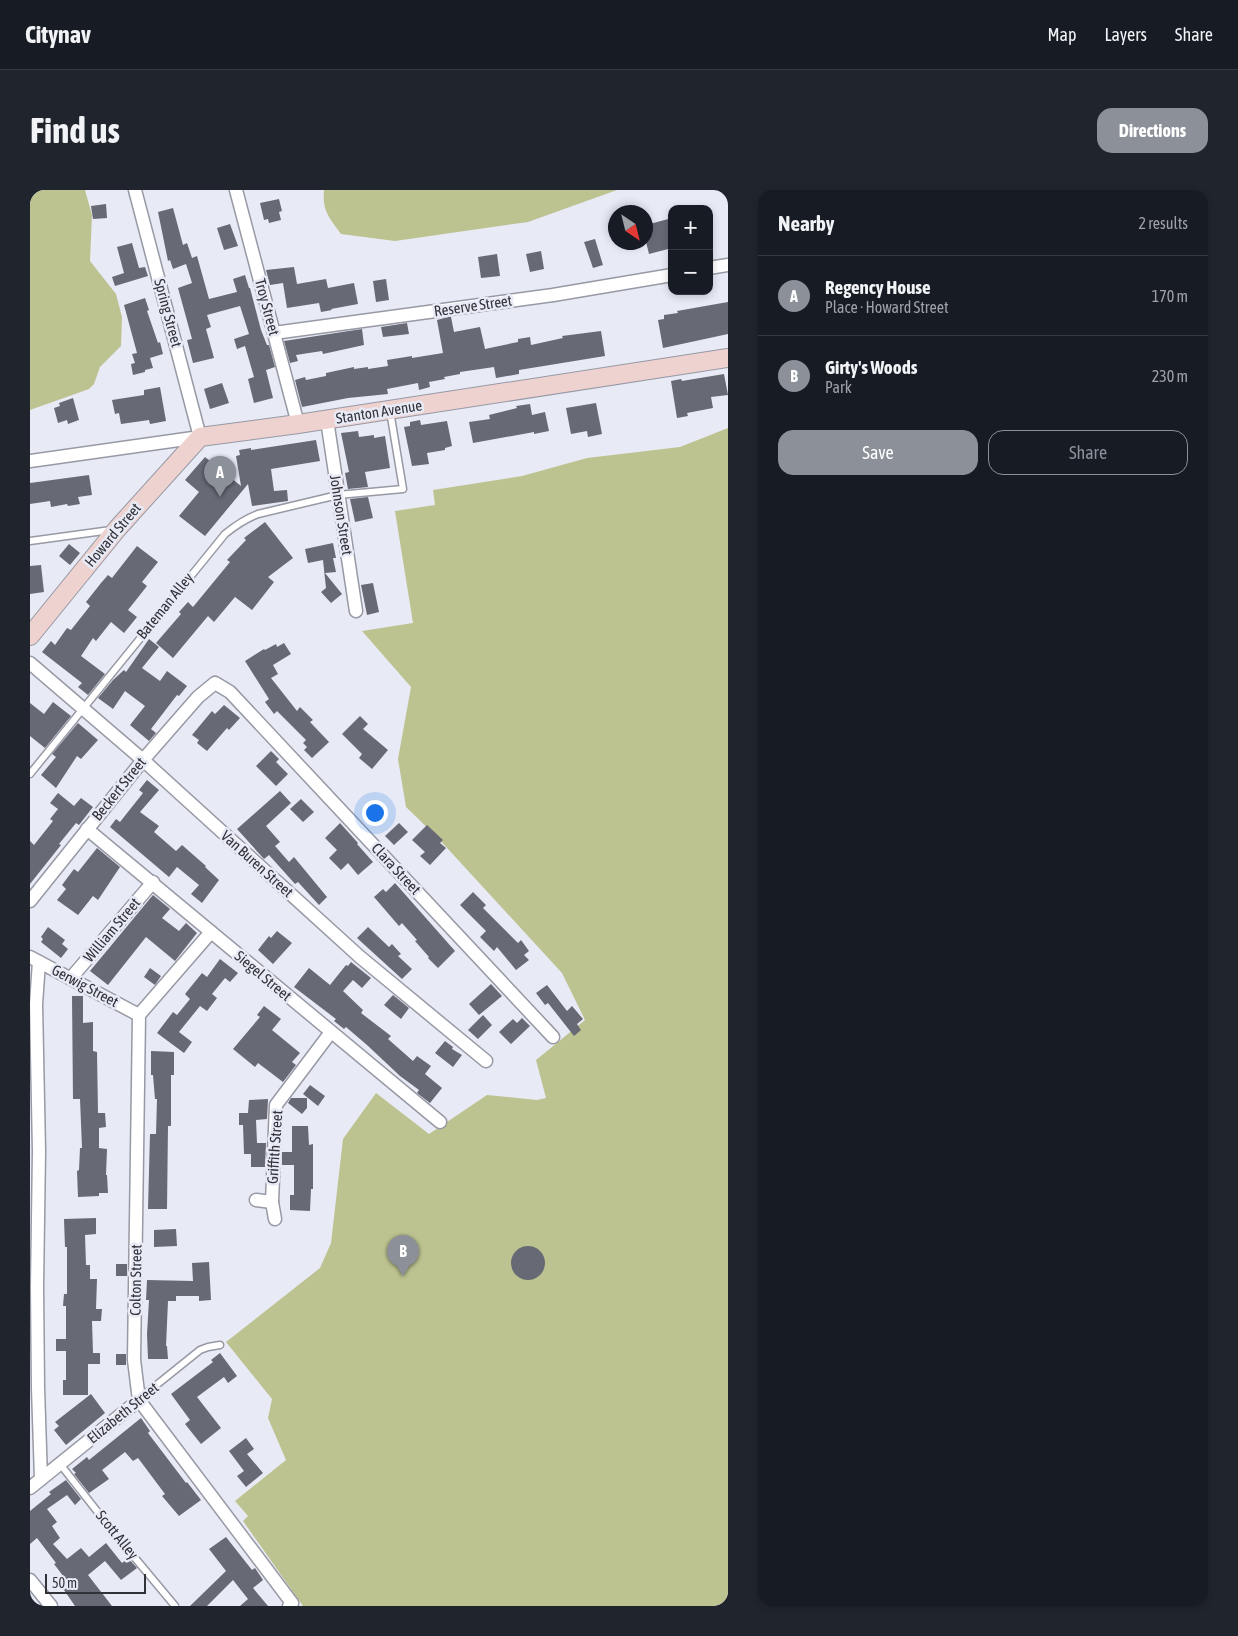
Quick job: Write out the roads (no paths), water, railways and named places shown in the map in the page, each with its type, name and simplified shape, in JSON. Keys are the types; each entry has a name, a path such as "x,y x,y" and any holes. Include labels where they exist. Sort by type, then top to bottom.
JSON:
{"street":[{"name":"Spring Street","path":"135,190 200,436"},
{"name":"Troy Street","path":"236,190 298,424"},
{"path":"713,267 728,265"},
{"name":"Reserve Street","path":"274,333 553,295 668,276"},
{"name":"Stanton Avenue","path":"30,460 327,420 728,358"},
{"name":"Johnson Street","path":"327,420 356,611"},
{"name":"Howard Street","path":"30,636 117,530 200,436"},
{"name":"Van Buren Street","path":"30,663 143,760 360,957 486,1061"},
{"name":"Beckert Street","path":"30,901 143,760 198,697 215,682"},
{"name":"Clara Street","path":"215,682 230,692 553,1037"},
{"name":"Siegel Street","path":"87,829 440,1122"},
{"name":"William Street","path":"72,978 153,882"},
{"path":"139,1015 211,932"},
{"path":"35,960 35,1151 41,1479"},
{"name":"Gerwig Street","path":"35,960 139,1015"},
{"name":"Colton Street","path":"139,1015 134,1360 139,1400 291,1604"},
{"name":"Griffith Street","path":"275,1219 272,1202 276,1106 331,1032"},
{"path":"256,1200 272,1202"},
{"name":"Elizabeth Street","path":"30,1488 139,1400"},
{"path":"30,1580 50,1606"}],"lane":[{"name":"Bateman Alley","path":"30,774 225,534 246,518 258,514 338,495 403,488 389,410"},
{"path":"30,541 117,530"},
{"name":"Elizabeth Street","path":"139,1400 200,1350 208,1346 220,1345"},
{"name":"Scott Alley","path":"60,1464 175,1606"}],"place":[{"name":"Regency House","path":"220,497"},
{"name":"Girty's Woods","path":"403,1276"}]}
